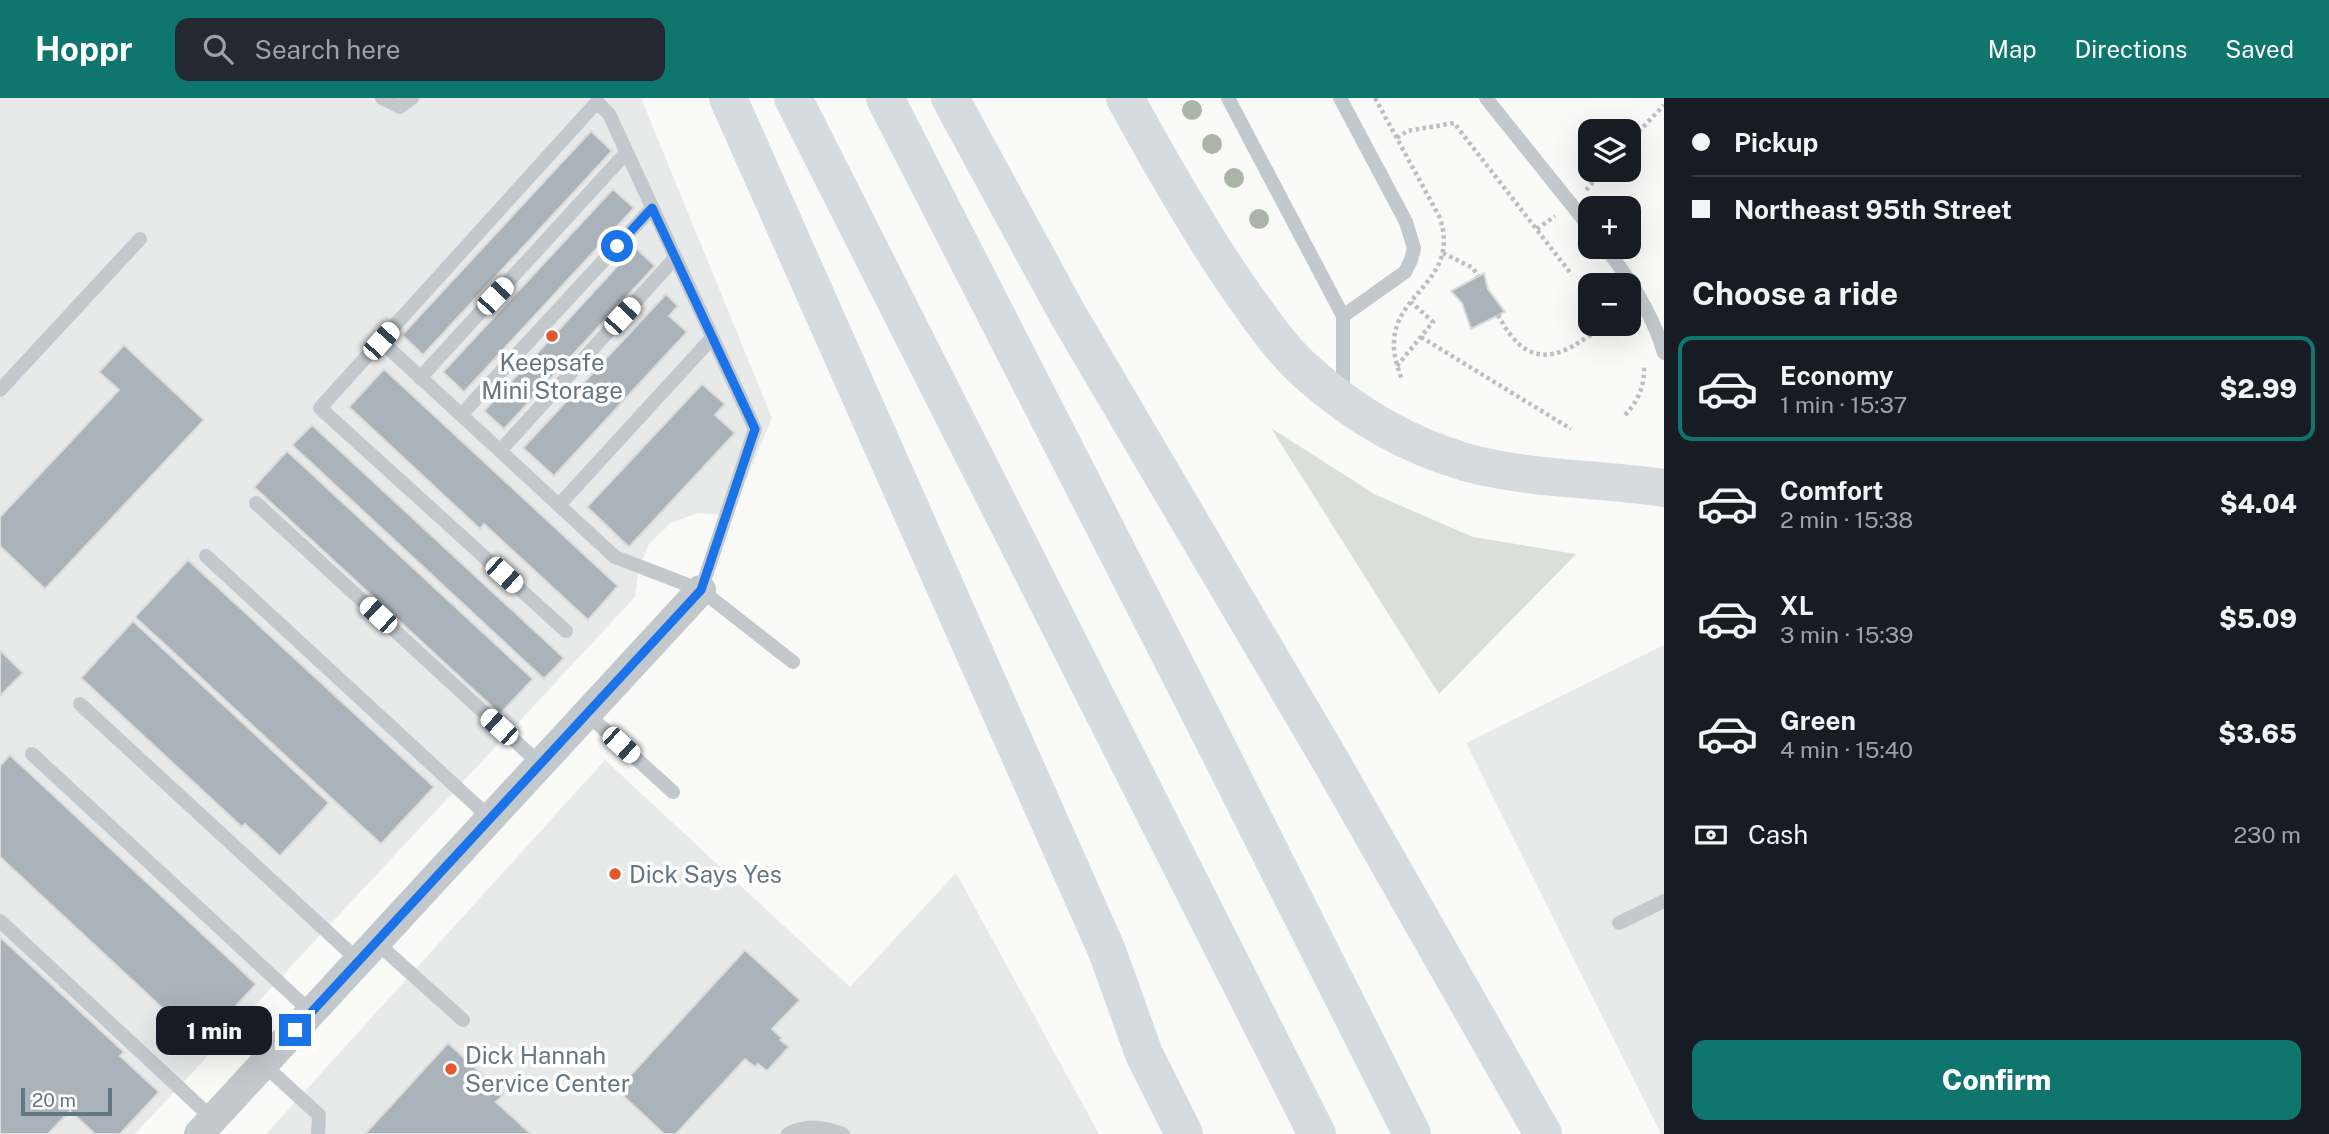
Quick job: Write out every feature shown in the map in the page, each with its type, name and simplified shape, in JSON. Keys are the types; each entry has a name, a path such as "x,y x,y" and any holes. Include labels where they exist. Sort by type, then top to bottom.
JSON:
{"main road":[{"path":"728,98 1107,951 1144,1054 1184,1134"},
{"path":"793,98 1317,1134"},
{"path":"885,98 1412,1134"},
{"path":"950,98 1067,313 1334,765 1543,1134"},
{"path":"1125,98 1189,212 1255,312 1307,373 1343,402 1377,425 1464,461 1499,470 1536,475 1664,488"}],"street":[{"path":"206,1126 701,590"}],"lane":[{"path":"382,98 400,107 412,98"},
{"path":"1228,98 1343,316 1343,402"},
{"path":"1340,98 1406,222 1413,248 1412,260 1405,272 1343,316"},
{"path":"1486,98 1578,213"},
{"path":"566,631 320,408 597,102 609,114 755,429 701,590"},
{"path":"420,378 626,153"},
{"path":"461,415 652,208"},
{"path":"0,390 141,239"},
{"path":"500,451 675,258"},
{"path":"1614,259 1637,292 1655,327 1664,354"},
{"path":"559,505 712,338"},
{"path":"381,341 615,557 701,590 793,662"},
{"path":"256,503 540,764"},
{"path":"205,556 490,818"},
{"path":"80,704 368,951 463,1020"},
{"path":"586,713 673,792"},
{"path":"32,754 312,1012"},
{"path":"1619,923 1664,901"},
{"path":"0,921 206,1126"},
{"path":"263,1064 320,1115 318,1134"},
{"path":"788,1134 817,1127 843,1134"}],"path":[{"path":"1641,129 1664,105"},
{"path":"1397,138 1407,131 1454,123 1572,275"},
{"path":"1443,253 1473,268 1478,276"},
{"path":"1397,366 1433,322 1411,302"},
{"path":"1498,315 1513,340 1534,354 1563,351 1611,324 1625,327 1636,337"},
{"path":"1421,337 1571,429"},
{"path":"1625,415 1637,401 1644,383 1642,354"}],"shaded area":[{"path":"0,98 641,98 772,418 731,516 698,513 671,523 649,544 639,568 635,597 135,1134 0,1134"},
{"path":"1271,428 1376,495 1473,537 1576,554 1439,694"},
{"path":"1664,645 1664,1134 1661,1134 1466,743"},
{"name":"Dick Says Yes","path":"605,760 850,987 956,873 1099,1134 266,1134"}],"building":[{"path":"591,131 612,151 423,355 402,335"},
{"path":"613,189 634,208 464,392 443,372"},
{"path":"635,247 655,266 504,429 484,411"},
{"path":"1484,273 1488,289 1505,312 1471,329 1462,303 1451,291"},
{"path":"666,294 678,306 669,316 687,332 554,476 523,448"},
{"path":"124,345 204,420 45,589 0,546 0,517 119,390 99,372"},
{"path":"384,369 618,586 588,620 484,524 480,529 349,407"},
{"path":"702,384 725,404 715,415 735,433 629,547 587,507"},
{"path":"312,425 564,658 544,679 292,445"},
{"path":"287,451 533,679 500,714 254,487"},
{"path":"188,560 434,787 381,844 135,617"},
{"path":"133,621 329,803 280,856 245,824 242,827 81,678"},
{"path":"0,650 23,673 0,696"},
{"path":"10,755 256,984 201,1044 0,857 0,766"},
{"path":"0,937 124,1052 120,1056 159,1092 120,1134 95,1134 70,1111 48,1134 0,1134"},
{"path":"745,950 800,1000 772,1029 789,1047 767,1071 758,1064 755,1067 745,1059 676,1134 664,1134 617,1090"},
{"name":"Dick Hannah Service Center","path":"448,1043 504,1094 496,1102 531,1134 365,1134"}],"place":[{"name":"Keepsafe Mini Storage","path":"552,336"},
{"name":"Dick Says Yes","path":"615,874"},
{"name":"Dick Hannah Service Center","path":"451,1069"}],"route":[{"path":"295,1030 701,590 755,429 652,208 617,246"}]}
